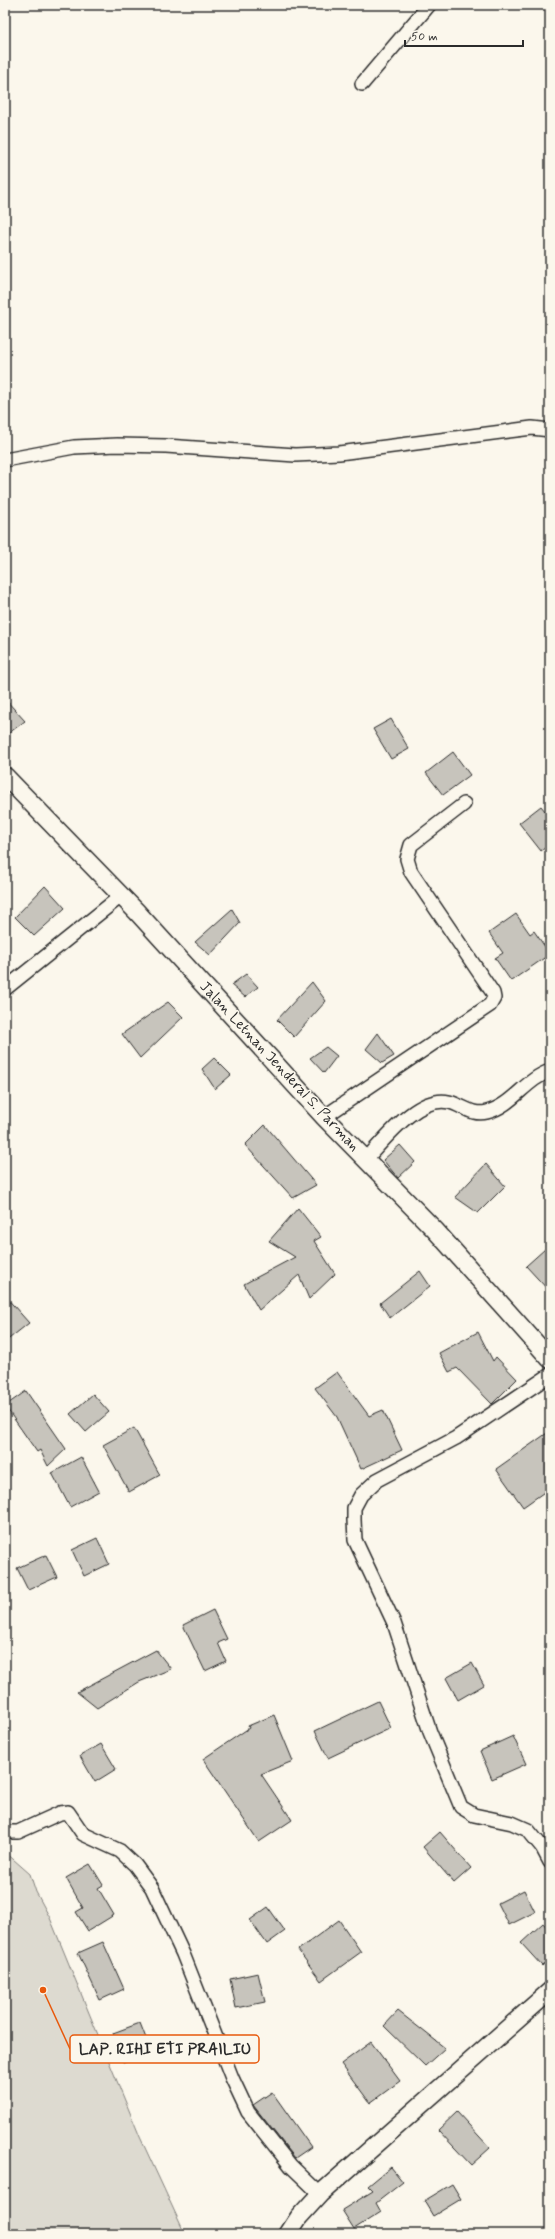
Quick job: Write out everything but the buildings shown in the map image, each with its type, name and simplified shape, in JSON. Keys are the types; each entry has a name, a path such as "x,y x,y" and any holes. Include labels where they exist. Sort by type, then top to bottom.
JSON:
{"street":[{"path":"362,84 429,5"},
{"path":"5,460 74,447 117,445 166,446 264,454 302,455 339,453 532,428 550,430"},
{"name":"Jalan Letnan Jenderal S. Parman","path":"5,776 121,896 324,1117 366,1158 500,1301 550,1358"},
{"path":"324,1117 490,1005 494,998 493,993 411,872 406,859 411,845 464,804"},
{"path":"5,989 121,896"},
{"path":"366,1158 407,1116 420,1108 432,1103 449,1102 469,1111 486,1112 507,1102 550,1071"},
{"path":"550,1375 456,1438 377,1480 361,1495 354,1508 354,1520 355,1540 394,1624 430,1732 460,1807 474,1815 512,1823 528,1830 542,1848 550,1862"},
{"path":"5,1832 18,1832 60,1813 68,1812 83,1834 120,1850 135,1865 152,1888 183,1954 232,2078 248,2112 291,2166 320,2194"},
{"path":"288,2234 299,2217 320,2194 550,1991"}],"shaded area":[{"path":"5,1852 30,1874 36,1892 50,1918 140,2137 185,2234 5,2234"}],"place":[{"name":"LAP. RIHI ETI PRAILIU","path":"43,1990"}]}
